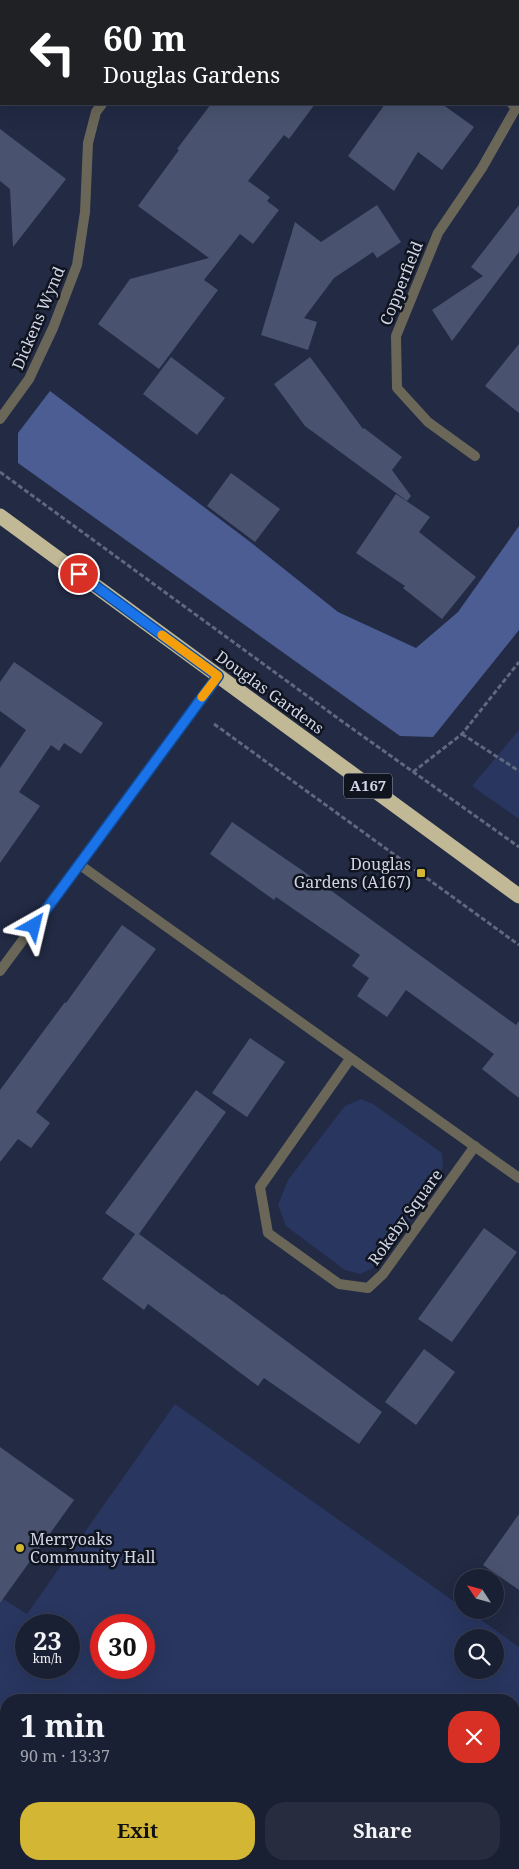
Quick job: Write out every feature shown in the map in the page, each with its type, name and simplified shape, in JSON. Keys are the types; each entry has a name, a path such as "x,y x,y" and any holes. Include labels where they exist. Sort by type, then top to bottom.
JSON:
{"highway":[{"name":"Douglas Gardens","path":"0,516 519,896"}],"street":[{"name":"Dickens Wynd","path":"0,419 29,379 53,328 77,265 85,212 88,144 96,112 101,105"},
{"name":"Copperfield","path":"475,456 428,422 397,388 396,336 438,233 482,168 516,107"},
{"path":"0,971 80,866 218,676"},
{"path":"80,866 519,1178"},
{"name":"Rokeby Square","path":"350,1059 260,1186 268,1233 339,1284 368,1288 383,1274 475,1146"}],"path":[{"path":"0,472 519,848"},
{"path":"413,772 462,734 519,662"},
{"path":"194,709 519,945"},
{"path":"462,734 519,771"}],"shaded area":[{"path":"50,391 249,541 338,612 416,648 458,612 519,526 519,630 433,737 400,736 18,463 18,433"},
{"path":"519,730 519,819 472,786"},
{"path":"361,1099 373,1104 442,1153 443,1167 430,1192 375,1267 360,1274 345,1270 286,1226 278,1205 288,1180 345,1106"},
{"path":"175,1404 454,1601 454,1619 480,1619 494,1629 454,1629 454,1679 504,1679 504,1636 519,1647 519,1694 0,1694 0,1597 27,1614"}],"building":[{"path":"210,105 314,105 289,139 284,135 248,181 270,197 267,201 279,210 253,244 240,234 204,280 218,290 159,369 98,324 130,279 209,258 138,206 179,150 177,149"},
{"path":"384,105 443,105 474,127 442,170 418,152 394,191 348,156"},
{"path":"0,129 66,179 13,247 10,189 0,181"},
{"path":"377,205 401,242 377,258 373,252 334,278 304,318 317,322 308,350 261,335 295,222 321,242"},
{"path":"519,205 519,252 452,341 432,310 483,276 471,267"},
{"path":"519,344 519,413 485,386"},
{"path":"171,357 225,398 197,435 143,394"},
{"path":"310,357 363,429 402,457 392,470 411,496 407,501 305,426 274,384"},
{"path":"231,473 280,509 255,542 207,506"},
{"path":"396,494 430,517 419,532 476,577 442,619 403,588 405,586 356,553"},
{"path":"14,662 103,723 81,754 64,743 59,751 51,745 19,792 40,806 0,863 0,768 26,730 0,711 0,682"},
{"path":"232,822 322,884 516,1025 519,1021 519,1098 482,1069 494,1054 406,990 387,1017 357,996 369,978 352,966 360,955 276,897 274,900 210,854"},
{"path":"122,925 156,949 36,1112 50,1123 31,1148 18,1139 0,1162 0,1090"},
{"path":"250,1038 285,1062 247,1117 212,1093"},
{"path":"196,1090 226,1112 139,1234 382,1412 359,1444 264,1378 258,1386 148,1304 144,1310 102,1279 135,1234 105,1213"},
{"path":"484,1228 517,1252 452,1342 418,1319"},
{"path":"424,1349 455,1372 416,1425 385,1402"},
{"name":"Merryoaks Community Hall","path":"0,1447 74,1500 0,1603"},
{"path":"519,1514 519,1590 504,1580 504,1569 489,1569 483,1565"}],"slow traffic":[{"path":"162,635 218,676 202,697"}],"place":[{"name":"Douglas Gardens (A167)","path":"421,873"},
{"name":"Merryoaks Community Hall","path":"20,1548"}],"route":[{"path":"34,926 218,676 79,574"}]}
